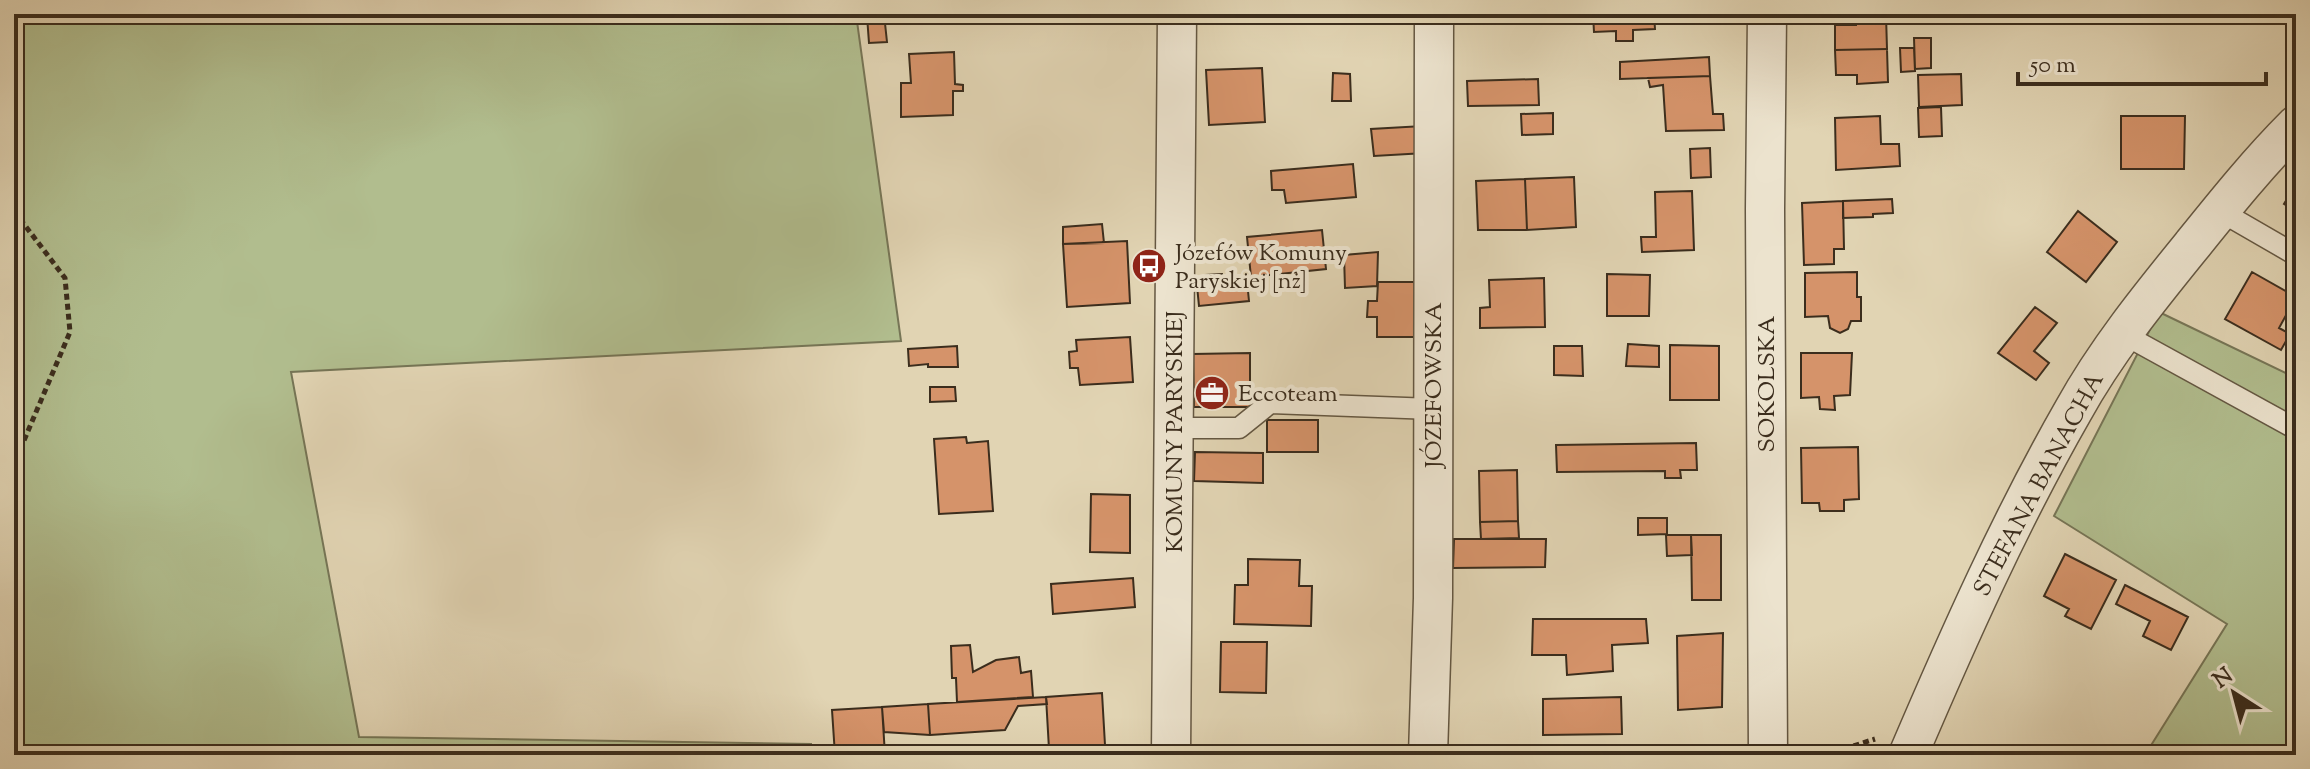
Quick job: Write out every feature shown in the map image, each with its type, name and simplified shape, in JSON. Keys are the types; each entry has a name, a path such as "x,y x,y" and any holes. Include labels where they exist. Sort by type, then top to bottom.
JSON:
{"street":[{"name":"KOMUNY PARYSKIEJ","path":"1171,755 1177,14"},
{"name":"JÓZEFOWSKA","path":"1428,755 1433,598 1434,14"},
{"name":"SOKOLSKA","path":"1767,14 1768,755"},
{"name":"STEFANA BANACHA","path":"1908,755 1981,588 2074,409 2123,334 2268,153 2296,125"}],"lane":[{"path":"2222,209 2296,255"},
{"path":"2123,334 2296,429"},
{"path":"1175,428 1239,428 1270,403 1433,409"}],"path":[{"path":"14,211 65,278 70,332 14,464"}],"green space":[{"path":"14,14 856,14 901,341 291,372 359,737 811,744 811,755 14,755"},
{"path":"2159,312 2296,378 2296,755 2145,755 2227,624 2054,516"}],"building":[{"path":"884,14 887,42 869,43 867,16"},
{"path":"1593,14 1654,14 1655,29 1633,30 1633,41 1616,41 1616,31 1594,32"},
{"path":"1886,15 1887,49 1835,50 1835,25 1856,25 1856,17"},
{"path":"1914,38 1931,38 1931,68 1915,69"},
{"path":"1900,48 1914,48 1915,71 1901,72"},
{"path":"1887,49 1888,82 1857,84 1857,75 1836,75 1835,50"},
{"path":"954,52 955,84 963,85 963,91 953,91 953,115 901,117 901,83 911,83 909,54"},
{"path":"1709,57 1710,76 1620,79 1620,62"},
{"path":"1262,68 1265,122 1209,125 1206,70"},
{"path":"1333,73 1350,74 1351,101 1332,101"},
{"path":"1961,74 1962,105 1919,107 1918,75"},
{"path":"1710,76 1713,114 1723,114 1724,130 1666,131 1663,85 1650,87 1648,78"},
{"path":"1538,79 1539,105 1468,106 1467,81"},
{"path":"1941,107 1942,136 1919,137 1918,108"},
{"path":"1553,113 1553,134 1522,135 1521,114"},
{"path":"1880,116 1881,144 1899,144 1900,166 1836,170 1835,118"},
{"path":"2121,116 2185,116 2184,169 2121,169"},
{"path":"1423,126 1425,153 1374,156 1371,129"},
{"path":"1710,148 1711,177 1691,178 1690,149"},
{"path":"1353,164 1356,197 1286,203 1284,190 1272,190 1271,171"},
{"path":"1574,177 1576,227 1527,230 1525,179"},
{"path":"1525,179 1527,230 1478,230 1476,181"},
{"path":"2296,184 2296,211 2284,204"},
{"path":"1692,191 1694,250 1642,252 1641,237 1656,237 1655,192"},
{"path":"1892,199 1893,213 1843,218 1843,201"},
{"path":"1843,201 1844,249 1834,249 1834,264 1804,265 1802,203"},
{"path":"2078,211 2117,242 2086,282 2047,252"},
{"path":"1102,224 1104,243 1063,244 1063,227"},
{"path":"1322,230 1326,269 1251,277 1247,237"},
{"path":"1127,241 1130,303 1067,307 1063,244"},
{"path":"1378,252 1377,286 1345,288 1344,255"},
{"path":"1857,272 1861,321 1851,321 1848,329 1840,333 1830,328 1828,316 1805,317 1805,273"},
{"path":"2252,272 2296,297 2279,328 2290,334 2281,350 2225,319"},
{"path":"1222,274 1223,283 1247,281 1249,301 1199,306 1197,286 1207,285 1206,275"},
{"path":"1607,274 1650,275 1649,316 1607,316"},
{"path":"1544,278 1545,327 1480,328 1480,308 1490,307 1489,280"},
{"path":"1378,282 1422,282 1422,337 1377,337 1377,317 1367,317 1368,301 1377,301"},
{"path":"2035,307 2057,323 2034,351 2049,363 2036,380 1998,353"},
{"path":"1130,337 1133,382 1080,385 1078,368 1070,368 1069,352 1077,351 1076,340"},
{"path":"1628,344 1659,346 1659,367 1626,366"},
{"path":"1670,345 1719,346 1719,400 1670,400"},
{"path":"957,346 958,367 909,366 908,349"},
{"path":"1554,346 1582,346 1583,376 1554,375"},
{"path":"1250,353 1250,407 1194,407 1193,354"},
{"path":"1801,353 1852,353 1850,395 1834,396 1835,410 1820,409 1819,397 1801,398"},
{"path":"930,387 955,387 956,401 930,402"},
{"path":"1267,420 1318,420 1318,452 1267,452"},
{"path":"966,437 967,443 988,441 993,511 939,514 934,439"},
{"path":"1696,443 1697,470 1680,470 1681,478 1665,478 1665,471 1557,472 1556,445"},
{"path":"1858,447 1859,499 1844,500 1844,511 1820,511 1819,503 1802,503 1801,448"},
{"path":"1195,452 1263,453 1263,483 1194,481"},
{"path":"1517,470 1518,521 1480,522 1479,471"},
{"path":"1091,494 1130,495 1130,553 1090,552"},
{"path":"1638,518 1667,518 1667,534 1638,535"},
{"path":"1518,521 1519,538 1481,539 1480,522"},
{"path":"1666,535 1691,535 1692,555 1667,556"},
{"path":"1691,535 1721,535 1721,600 1692,600"},
{"path":"1454,539 1546,539 1545,567 1453,568"},
{"path":"2065,554 2116,580 2091,629 2065,616 2069,609 2044,596"},
{"path":"1248,559 1300,560 1299,586 1312,586 1311,626 1234,624 1235,585 1248,585"},
{"path":"1133,578 1135,607 1053,614 1051,584"},
{"path":"2125,585 2188,617 2171,650 2143,636 2150,621 2116,604"},
{"path":"1533,619 1646,619 1648,643 1612,645 1613,671 1567,675 1566,655 1532,655"},
{"path":"1723,633 1722,707 1678,710 1677,636"},
{"path":"1221,642 1267,642 1266,693 1220,692"},
{"path":"970,645 973,672 996,660 1019,657 1021,673 1031,671 1033,697 957,702 956,678 952,678 951,646"},
{"path":"1102,693 1105,745 1049,749 1046,697"},
{"path":"1046,697 1047,704 1018,706 1005,730 930,735 928,704"},
{"path":"1621,697 1622,734 1543,735 1543,699"},
{"path":"928,704 930,735 884,732 882,707"},
{"path":"882,707 885,755 835,755 832,710"}],"place":[{"name":"Józefów Komuny Paryskiej [nż]","path":"1149,266"},
{"name":"Eccoteam","path":"1212,393"}]}
